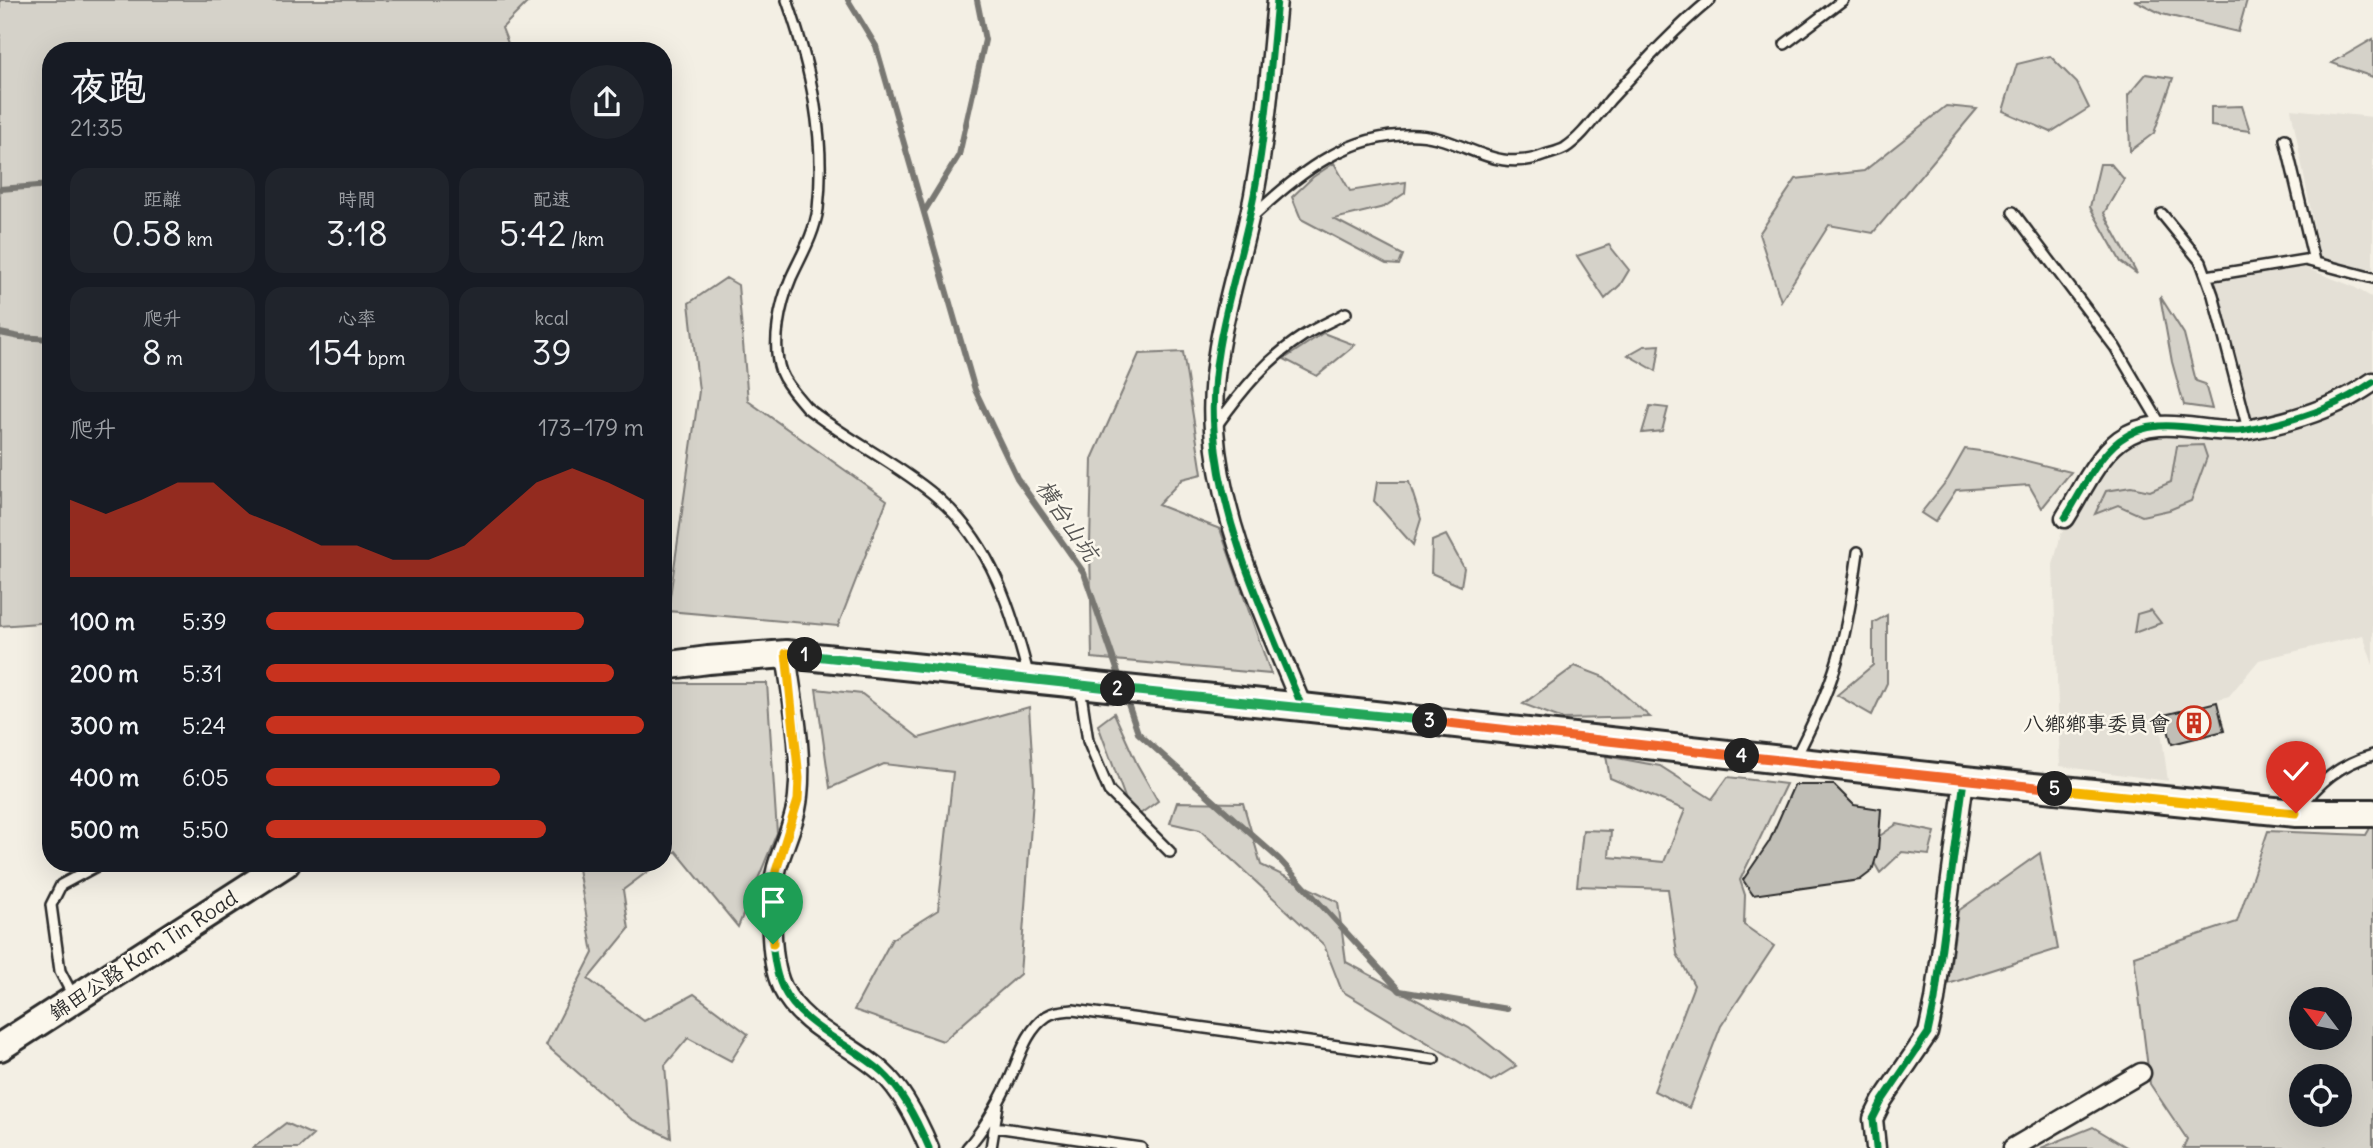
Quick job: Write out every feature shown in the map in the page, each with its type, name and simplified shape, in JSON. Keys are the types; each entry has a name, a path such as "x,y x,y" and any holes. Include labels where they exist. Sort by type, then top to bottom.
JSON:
{"main road":[{"path":"672,665 786,653 1964,780 2296,813 2373,813"},
{"name":"錦田公路 Kam Tin Road","path":"0,1047 272,872"}],"street":[{"path":"1277,0 1261,156 1248,221 1222,321 1214,386 1214,429 1229,513 1251,581 1302,707"},
{"path":"2065,518 2095,469 2120,440 2140,430 2161,425 2185,425 2214,430 2248,429 2315,414 2373,382"},
{"path":"786,653 799,778 798,800 775,883 775,971 792,1005 884,1074 898,1090 929,1148"},
{"path":"1876,1148 1873,1119 1882,1101 1928,1033 1935,1000 1964,780"},
{"path":"2013,1148 2141,1073"}],"lane":[{"path":"787,0 800,38 814,95 821,145 813,232 791,278 779,327 777,353 781,373 806,407 939,498 963,525 983,550 999,581 1014,620 1029,679"},
{"path":"1248,221 1292,180 1333,154 1364,141 1419,135 1449,142 1498,160 1524,162 1565,148 1685,20 1710,0"},
{"path":"1785,44 1843,0"},
{"path":"2285,139 2314,261"},
{"path":"2013,212 2115,347 2161,425"},
{"path":"2162,214 2190,246 2207,276 2248,429"},
{"path":"2207,276 2291,261 2314,261 2373,278"},
{"path":"1214,429 1247,385 1273,358 1304,335 1346,313"},
{"path":"1794,762 1821,706 1838,659 1851,603 1858,552"},
{"path":"1080,685 1088,741 1108,791 1170,852"},
{"path":"2296,813 2313,789 2336,770 2373,755"},
{"path":"75,999 60,971 51,905 61,885 85,872"},
{"path":"967,1148 999,1102 1023,1046 1034,1029 1046,1017 1058,1011 1073,1010 1434,1059"},
{"path":"991,1148 999,1102"},
{"path":"995,1127 1141,1148"}],"shaded area":[{"path":"0,0 530,0 502,28 507,42 42,42 42,623 0,626"},
{"path":"2134,0 2247,0 2238,32 2162,14"},
{"path":"2373,39 2373,77 2332,63"},
{"path":"2050,56 2077,83 2089,108 2051,132 2003,111 2017,64"},
{"path":"2146,74 2173,78 2154,133 2130,151 2128,95"},
{"path":"1946,106 1977,109 1873,233 1829,225 1781,301 1759,234 1796,179 1864,171"},
{"path":"2242,106 2250,131 2211,126 2211,107"},
{"path":"2291,109 2373,117 2373,274 2320,258"},
{"path":"1334,163 1350,191 1406,182 1405,193 1384,207 1334,219 1403,255 1399,265 1386,264 1301,219 1292,197 1313,177"},
{"path":"2100,164 2111,164 2124,179 2104,213 2137,274 2121,262 2090,207"},
{"path":"1609,245 1629,270 1620,285 1605,299 1577,256"},
{"path":"2298,265 2352,286 2373,298 2373,374 2315,409 2251,422 2212,280"},
{"path":"726,278 738,285 748,401 887,500 838,626 672,611 672,583 699,391 689,303"},
{"path":"2160,296 2184,334 2196,381 2205,384 2212,409 2184,405 2172,362"},
{"path":"1323,333 1355,345 1317,376 1284,359"},
{"path":"1660,345 1656,371 1628,355 1644,346"},
{"path":"1183,352 1202,474 1182,479 1158,505 1220,529 1271,674 1092,658 1092,459 1139,354"},
{"path":"2373,389 2373,665 2363,635 2259,660 2229,696 2159,716 2168,781 2060,766 2053,565 2061,534 2118,451 2148,435 2169,431 2220,440 2251,436"},
{"path":"1650,406 1668,408 1662,431 1642,433"},
{"path":"2203,445 2207,457 2191,501 2169,510 2142,516 2118,505 2095,514 2106,491 2131,487 2150,491 2171,482 2177,446"},
{"path":"1965,449 1995,453 2071,472 2042,508 2029,485 1956,490 1935,522 1921,513 1948,479"},
{"path":"1377,482 1409,482 1421,519 1413,545 1374,501"},
{"path":"1446,535 1464,568 1461,586 1431,573 1432,541"},
{"path":"2151,610 2161,623 2134,633 2137,614"},
{"path":"1887,615 1887,683 1872,715 1837,695 1873,665 1873,623"},
{"path":"1575,666 1604,677 1650,717 1563,719 1523,704"},
{"path":"672,683 767,683 777,833 738,927 676,851 672,854"},
{"path":"816,689 862,694 919,738 1029,707 1034,786 1020,974 943,1041 854,1010 892,939 938,910 953,772 884,764 830,788"},
{"path":"1114,713 1137,764 1158,801 1133,819 1098,725"},
{"path":"1606,756 1660,766 1712,799 1728,777 1786,784 1740,880 1745,895 1744,925 1774,946 1721,1026 1689,1108 1654,1091 1694,985 1677,954 1668,889 1577,886 1583,830 1611,831 1609,857 1664,862 1685,810 1610,778"},
{"path":"1177,802 1243,803 1261,865 1338,902 1346,962 1469,1028 1516,1066 1491,1081 1342,991 1324,945 1200,830 1170,823"},
{"path":"2373,823 2373,1148 2183,1148 2187,1139 2150,1084 2134,956 2237,922 2268,831 2366,835"},
{"path":"1897,824 1935,832 1929,855 1902,852 1880,873 1865,846"},
{"path":"2040,853 2058,949 1948,984 1958,911"},
{"path":"579,872 647,872 623,890 629,929 588,979 644,1021 694,994 748,1034 731,1061 688,1038 665,1065 671,1138 631,1119 546,1045 593,953"},
{"path":"286,1123 313,1135 299,1148 253,1148"},
{"path":"2093,1127 2128,1148 2041,1148"}],"building":[{"name":"八鄉鄉事委員會","path":"2217,702 2224,731 2172,744 2164,715"},
{"path":"1794,785 1834,785 1854,805 1881,809 1878,851 1872,871 1860,880 1753,895 1743,880 1769,842"}],"waterway":[{"name":"橫台山坑","path":"848,0 876,46 975,390 1017,478 1084,573 1121,681"},
{"path":"924,212 959,155 985,40 977,0"},
{"path":"0,189 42,186"},
{"path":"0,333 42,338"},
{"name":"橫台山坑","path":"1125,695 1138,733 1279,859 1400,991 1507,1009"}],"cycle path":[{"path":"1277,0 1258,171 1220,340 1213,400 1214,430 1218,466 1235,537 1302,707"},
{"path":"2065,518 2111,447 2134,432 2163,426 2224,431 2255,428 2298,418 2324,408 2373,382"},
{"path":"786,654 796,725 799,778 795,814 774,879 772,928 778,975 790,1001 801,1013 882,1072 897,1088 929,1148"},
{"path":"1876,1148 1873,1119 1882,1101 1928,1033 1935,1000 1964,780"}],"place":[{"name":"八鄉鄉事委員會","path":"2194,723"}],"route":[{"path":"773,944 776,871 798,800 799,778 786,653 1964,780 2296,813"}]}
